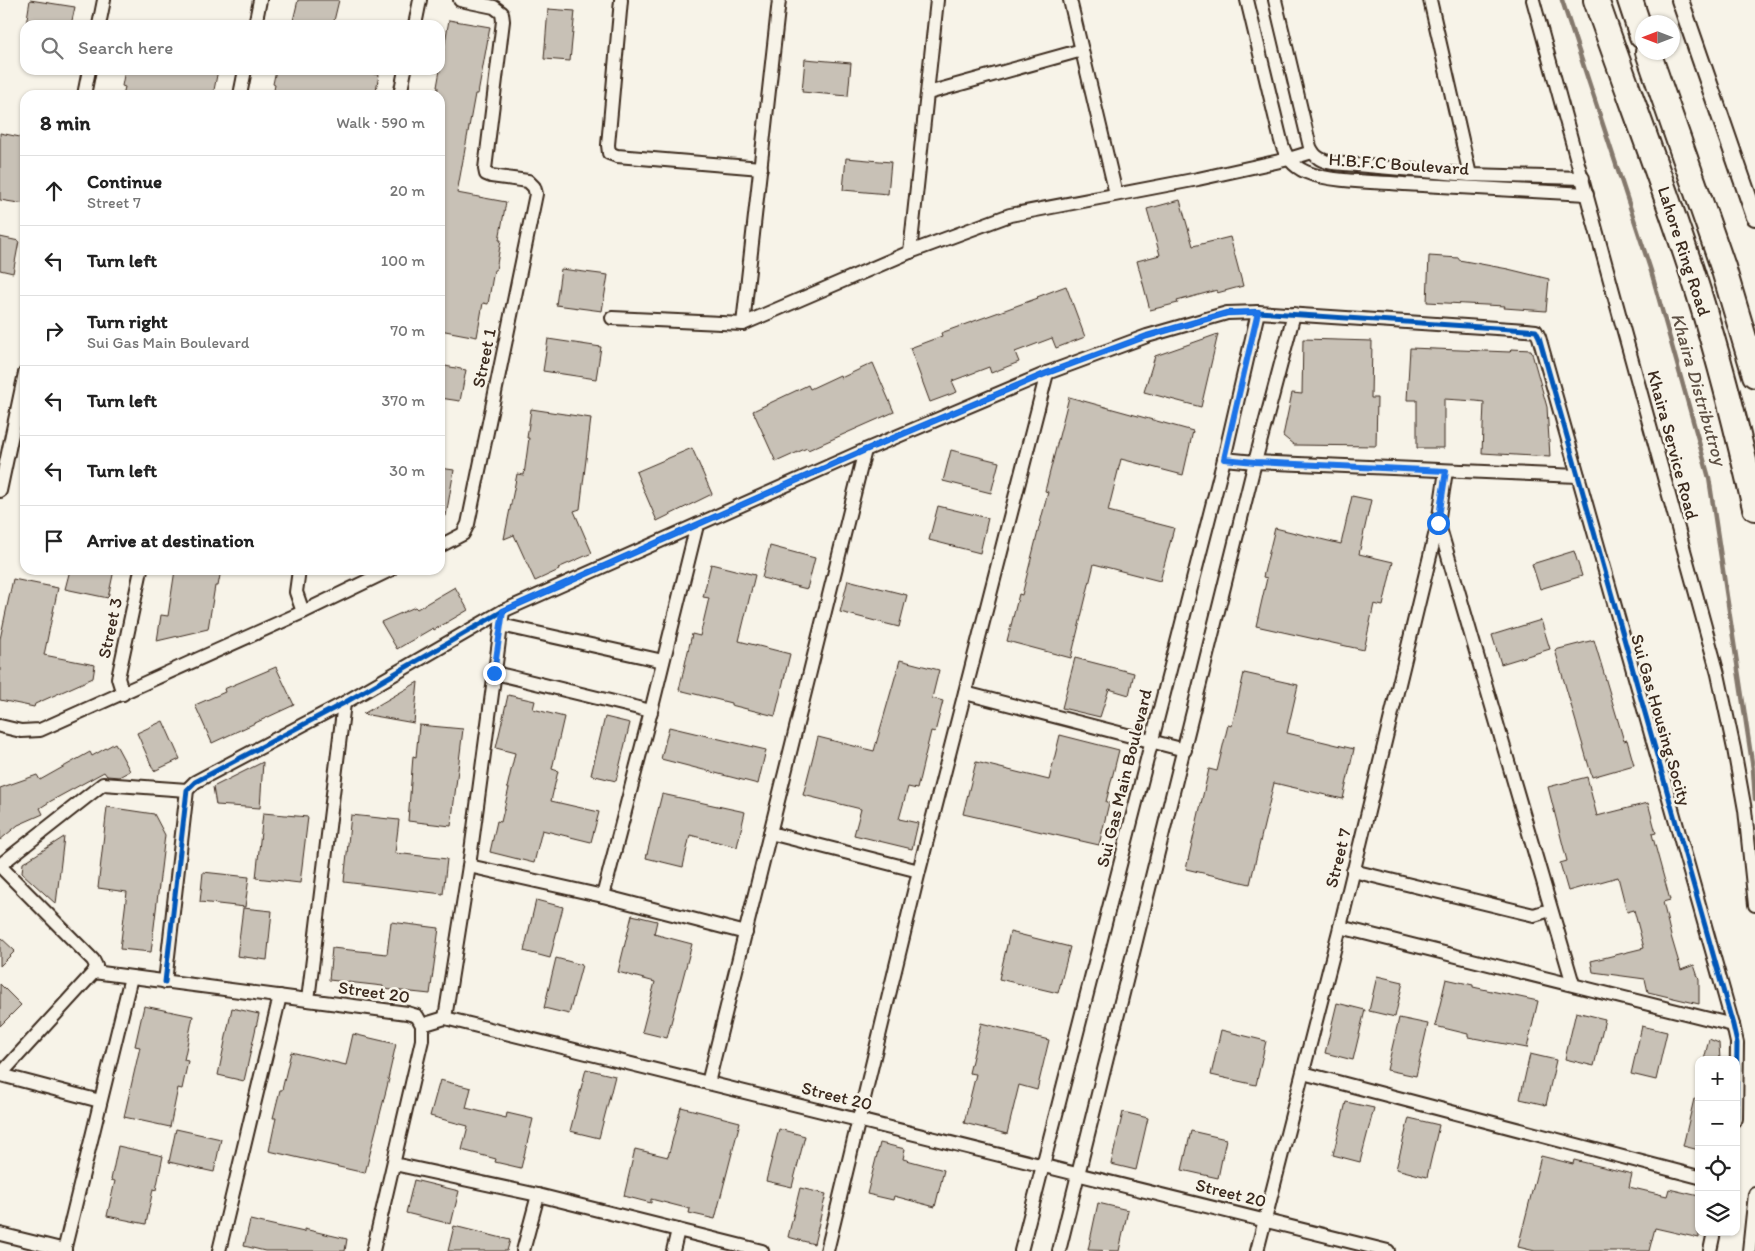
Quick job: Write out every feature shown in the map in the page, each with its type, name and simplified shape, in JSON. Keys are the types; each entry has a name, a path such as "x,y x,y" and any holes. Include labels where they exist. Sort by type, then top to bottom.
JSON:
{"highway":[{"name":"Lahore Ring Road","path":"1596,0 1651,151 1699,295 1732,410 1755,508"},
{"path":"1630,0 1635,15"},
{"name":"Lahore Ring Road","path":"1651,60 1722,268 1755,375"}],"street":[{"path":"100,20 104,0"},
{"path":"255,20 260,0"},
{"path":"416,20 420,0"},
{"name":"Street 1","path":"445,544 462,534 468,524 536,194 534,187 528,181 486,174 484,168 503,21 502,13 494,7 460,0"},
{"path":"622,0 608,145 609,153 616,156 761,168"},
{"path":"743,324 779,0"},
{"path":"910,252 937,0"},
{"path":"1070,0 1116,194"},
{"path":"1247,0 1281,141 1288,159"},
{"name":"H.B.F.C Boulevard","path":"1275,0 1312,152 1319,159 1334,163 1470,175 1583,178"},
{"path":"1430,0 1470,175"},
{"name":"Khaira Service Road","path":"1533,0 1718,674 1734,749 1744,810 1755,905"},
{"path":"1680,0 1755,217"},
{"path":"928,93 1082,50"},
{"path":"85,90 88,75"},
{"path":"241,90 244,75"},
{"path":"401,90 404,75"},
{"path":"612,318 743,324 910,252 1010,216 1288,159 1312,152"},
{"name":"H.B.F.C Boulevard","path":"1288,159 1296,167 1307,173 1342,179 1587,194"},
{"name":"Sui Gas Main Boulevard","path":"1021,1251 1224,459 1258,312"},
{"path":"165,982 187,790 195,782 344,703 503,611 865,450 1047,373 1147,336 1227,313 1294,314 1255,462 1059,1251"},
{"name":"Sui Gas Housing Socity","path":"1294,314 1536,331 1738,1043 1736,1101"},
{"path":"827,1251 919,871 1047,373"},
{"path":"0,491 20,397"},
{"path":"708,1083 865,450"},
{"path":"1224,459 1255,462 1578,476"},
{"name":"Street 7","path":"1256,1251 1340,927 1438,523 1446,471"},
{"path":"1438,523 1573,984"},
{"path":"603,896 697,525"},
{"name":"Street 3","path":"123,694 118,678 140,575"},
{"path":"298,575 296,592 303,612"},
{"path":"0,726 21,731 40,730 303,612 380,575"},
{"path":"445,1018 469,866 503,611"},
{"path":"501,625 663,661"},
{"path":"494,673 651,711"},
{"path":"965,693 1185,750"},
{"path":"308,1000 344,703"},
{"path":"100,1101 0,1075 94,972 96,966 0,866 103,784 187,790"},
{"path":"770,833 919,871"},
{"path":"469,866 603,896 746,933"},
{"path":"1353,871 1534,914 1550,910"},
{"path":"1340,927 1733,1025"},
{"name":"Street 20","path":"94,972 412,1014 417,1016 422,1025 445,1018 1388,1251"},
{"path":"0,1234 64,1250 131,977"},
{"path":"219,1251 280,996"},
{"path":"373,1251 422,1040 422,1025"},
{"path":"1303,1073 1695,1177"},
{"path":"394,1164 538,1195 762,1251"},
{"path":"1749,1251 1755,1194"},
{"path":"523,1251 538,1195"},
{"path":"673,1251 678,1230"},
{"path":"1710,1251 1713,1236"}],"building":[{"path":"30,0 75,7 72,20 27,20"},
{"path":"298,0 339,0 334,20 293,20"},
{"path":"548,9 575,11 570,61 544,59"},
{"path":"449,20 490,27 478,94 475,94 457,193 506,202 496,270 494,270 488,304 483,303 477,337 445,331 445,90 438,90 437,87 439,75 445,75 445,42"},
{"path":"805,59 851,63 848,96 802,92"},
{"path":"124,75 217,75 214,90 124,90 125,87 122,86"},
{"path":"275,75 379,75 376,90 274,90 275,85 273,84"},
{"path":"0,133 20,137 20,203 0,200"},
{"path":"846,158 891,162 888,194 843,190"},
{"path":"1180,200 1193,246 1230,237 1243,286 1217,293 1217,290 1150,310 1137,261 1160,255 1147,209"},
{"path":"0,237 19,241 13,273 0,270"},
{"path":"1429,256 1459,258 1459,260 1549,279 1546,311 1504,308 1505,306 1427,302"},
{"path":"561,269 608,275 602,311 556,305"},
{"path":"1066,286 1085,337 1056,348 1052,338 1015,352 1019,362 991,373 989,367 952,381 957,392 930,402 910,348 942,336 941,333"},
{"path":"1218,334 1201,407 1144,392 1155,356"},
{"path":"548,339 601,347 596,379 543,371"},
{"path":"1303,339 1372,341 1371,398 1377,398 1376,446 1294,445 1283,436 1292,393 1302,394"},
{"path":"1410,348 1510,352 1511,349 1531,350 1547,407 1550,457 1482,453 1484,402 1476,401 1444,399 1444,448 1417,448 1417,400 1407,400"},
{"path":"873,363 894,412 776,462 753,411 808,385 810,389 840,375 841,378"},
{"path":"445,366 466,370 460,401 445,399"},
{"path":"1069,397 1193,431 1183,475 1121,459 1108,511 1174,528 1160,581 1094,564 1071,658 1007,641 1019,594 1022,595 1048,492 1045,491"},
{"path":"531,409 591,418 580,509 574,511 592,553 558,568 559,570 535,581 514,535 504,539 517,474 524,475"},
{"path":"692,448 712,494 657,521 636,472"},
{"path":"951,450 999,462 991,493 943,481"},
{"path":"445,469 454,470 445,516"},
{"path":"1352,496 1371,500 1359,554 1393,562 1383,606 1374,604 1364,650 1256,626 1267,578 1263,577 1275,528 1341,544"},
{"path":"938,506 988,518 980,553 929,540"},
{"path":"770,546 815,558 807,589 762,578"},
{"path":"1574,551 1582,576 1540,589 1532,564"},
{"path":"711,564 755,575 739,641 790,654 775,716 679,690 692,634 700,636 709,598 703,597"},
{"path":"69,575 113,575 108,598 65,589"},
{"path":"174,575 220,575 218,586 215,586 208,629 157,641 161,615 168,616"},
{"path":"13,579 58,588 44,655 95,665 93,678 35,704 34,707 0,700 0,639"},
{"path":"848,580 907,595 899,627 840,612"},
{"path":"455,587 468,610 397,649 381,622 415,607 417,609"},
{"path":"1541,620 1550,649 1501,664 1492,635"},
{"path":"1594,640 1624,741 1627,740 1634,765 1592,777 1555,650"},
{"path":"1075,658 1134,673 1129,695 1109,689 1100,717 1062,708"},
{"path":"900,660 939,670 932,698 943,701 935,732 931,731 917,789 908,787 899,819 918,823 912,849 854,835 861,809 803,795 818,737 874,751"},
{"path":"276,667 294,705 212,743 195,705 225,692 224,689"},
{"path":"1244,673 1298,685 1287,733 1354,749 1343,799 1274,783 1250,884 1186,869 1209,769 1217,771 1228,725 1232,726"},
{"path":"418,682 414,723 363,714"},
{"path":"508,695 535,701 533,709 564,717 552,769 558,771 551,801 599,812 591,842 542,830 534,863 490,852 497,821 501,822 515,753 496,748"},
{"path":"605,717 630,723 616,781 591,775"},
{"path":"163,721 180,759 154,771 137,733"},
{"path":"419,725 463,729 451,826 408,821 413,756 416,757"},
{"path":"669,727 766,750 758,784 661,759"},
{"path":"1060,735 1119,750 1106,802 1109,803 1099,845 963,814 976,762 1049,780"},
{"path":"115,743 130,771 119,777 107,776 104,772 40,808 43,814 18,825 0,840 0,788 37,775 40,780 90,752 92,756"},
{"path":"263,762 260,808 216,805 213,787"},
{"path":"1587,777 1597,816 1648,803 1656,833 1652,834 1670,900 1663,902 1671,936 1681,970 1694,965 1699,980 1699,1004 1648,992 1645,979 1593,972 1591,961 1644,948 1634,910 1627,912 1618,877 1568,891 1560,863 1567,861 1548,787"},
{"path":"662,794 745,812 737,847 690,835 683,867 646,858"},
{"path":"107,807 154,814 165,835 151,952 120,949 127,892 98,888"},
{"path":"263,813 308,817 300,883 256,878"},
{"path":"351,815 399,820 395,853 447,859 443,894 344,882"},
{"path":"64,837 56,904 22,873 23,863"},
{"path":"203,872 249,877 245,907 200,902"},
{"path":"536,900 563,907 550,958 524,951"},
{"path":"243,908 272,911 267,960 237,956"},
{"path":"632,915 657,921 654,934 692,944 667,1038 642,1032 655,982 618,972"},
{"path":"391,922 439,928 430,994 383,989 383,986 329,980 332,948 387,954"},
{"path":"1010,932 1070,947 1058,993 999,979"},
{"path":"0,937 15,951 0,966"},
{"path":"556,958 582,965 569,1014 544,1008"},
{"path":"1377,976 1403,982 1395,1017 1369,1011"},
{"path":"1446,979 1473,985 1473,987 1538,1001 1527,1048 1468,1037 1468,1034 1435,1026"},
{"path":"0,984 21,1005 0,1026"},
{"path":"1337,1003 1365,1010 1353,1060 1325,1053"},
{"path":"144,1006 193,1016 184,1060 188,1061 182,1089 178,1088 170,1127 124,1117 140,1047 135,1046"},
{"path":"232,1008 259,1014 244,1081 218,1075"},
{"path":"1576,1012 1605,1019 1594,1066 1565,1059"},
{"path":"1399,1018 1428,1024 1416,1076 1387,1070"},
{"path":"981,1023 1049,1040 1037,1090 1019,1085 1007,1134 964,1123 976,1074 969,1073"},
{"path":"1642,1026 1667,1032 1656,1080 1631,1074"},
{"path":"1221,1030 1266,1041 1256,1085 1211,1075"},
{"path":"353,1034 396,1044 365,1173 269,1151 276,1118 273,1118 291,1052 346,1065"},
{"path":"1709,1039 1719,1043 1720,1056 1705,1056"},
{"path":"1530,1054 1556,1060 1546,1105 1520,1099"},
{"path":"586,1069 615,1076 599,1138 570,1131"},
{"path":"440,1080 471,1088 466,1108 506,1118 507,1113 533,1119 521,1168 495,1162 496,1159 462,1150 468,1126 430,1116"},
{"path":"1694,1099 1695,1099 1695,1149 1683,1146"},
{"path":"1346,1102 1374,1108 1360,1162 1333,1155"},
{"path":"681,1107 740,1122 715,1219 689,1213 690,1209 651,1199 651,1203 624,1196 635,1149 668,1157"},
{"path":"1123,1112 1148,1118 1136,1170 1111,1164"},
{"path":"1409,1118 1439,1125 1427,1177 1396,1169"},
{"path":"176,1129 221,1139 214,1172 169,1162"},
{"path":"779,1129 805,1136 792,1187 766,1181"},
{"path":"1191,1131 1226,1139 1218,1178 1182,1170"},
{"path":"880,1143 905,1149 903,1159 944,1170 935,1207 894,1196 893,1200 867,1194"},
{"path":"118,1146 163,1156 156,1190 153,1189 146,1224 107,1216 115,1181 111,1180"},
{"path":"1541,1156 1573,1164 1574,1160 1632,1174 1629,1187 1667,1196 1669,1189 1695,1195 1695,1236 1699,1236 1699,1238 1655,1228 1649,1251 1535,1251 1518,1247"},
{"path":"414,1180 459,1191 451,1224 406,1213"},
{"path":"800,1188 826,1194 814,1244 788,1237"},
{"path":"1098,1203 1128,1210 1119,1251 1088,1250"},
{"path":"250,1220 304,1232 304,1229 347,1239 345,1251 265,1251 244,1246"},
{"path":"454,1226 510,1240 507,1251 448,1251"}],"waterway":[{"name":"Khaira Distributroy","path":"1562,0 1651,271 1709,478 1753,769 1755,799"}],"cycle path":[{"path":"165,982 187,790 195,782 344,703 503,611 865,450 1047,373 1147,336 1227,313 1258,312 1526,330 1536,331 1539,337 1733,1025 1737,1043 1736,1101"}],"route":[{"path":"494,673 503,611 865,450 1047,373 1147,336 1227,313 1258,312 1224,459 1446,471 1438,523"}]}
